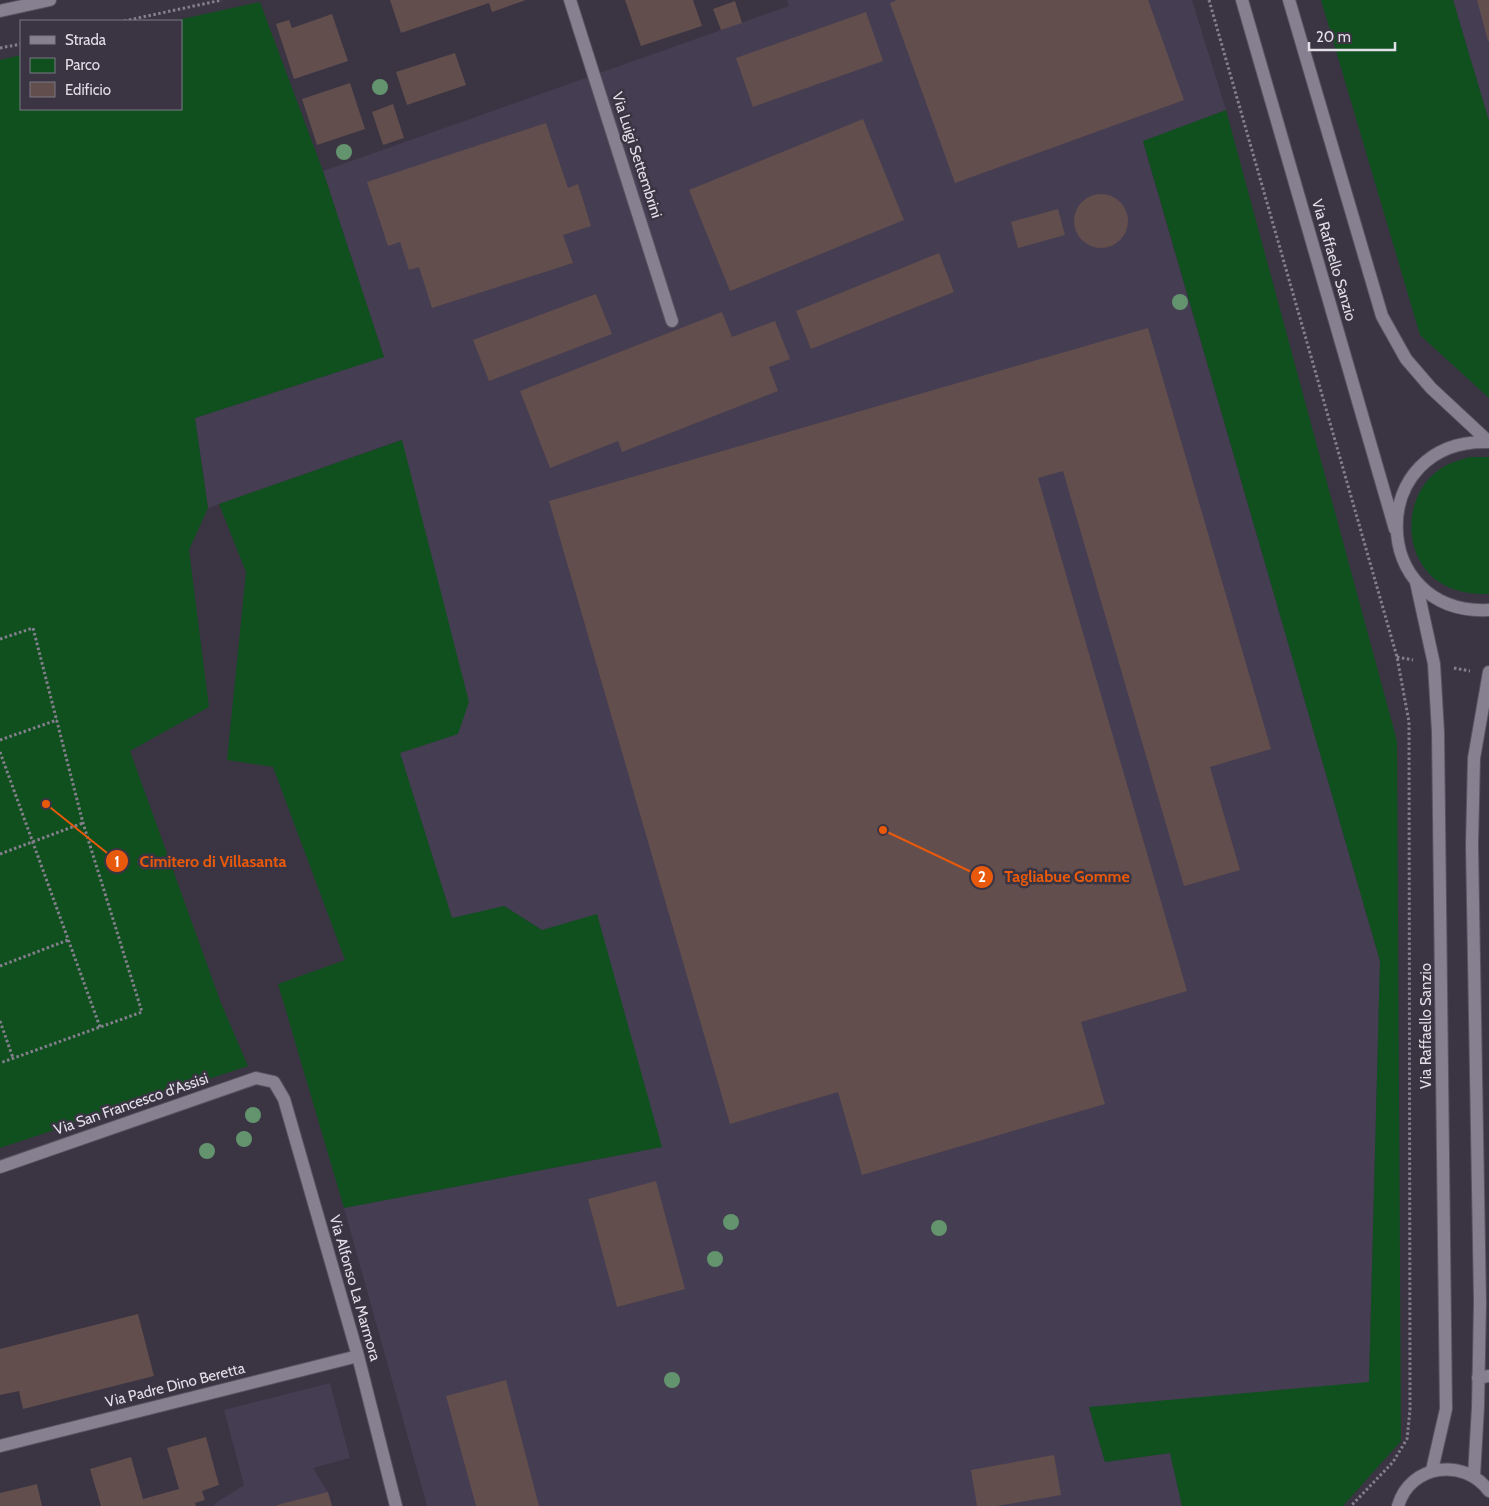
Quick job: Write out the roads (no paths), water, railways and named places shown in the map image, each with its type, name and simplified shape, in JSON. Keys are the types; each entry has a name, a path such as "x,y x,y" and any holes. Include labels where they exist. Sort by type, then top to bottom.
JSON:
{"street":[{"path":"0,11 50,0"},
{"name":"Via Luigi Settembrini","path":"570,0 672,321"},
{"name":"Via Raffaello Sanzio","path":"1242,0 1395,529 1401,557 1416,582 1434,664 1441,844 1446,1409 1432,1470"},
{"name":"Via Raffaello Sanzio","path":"1289,0 1382,316 1406,359 1431,388 1489,442"},
{"path":"1395,529 1398,507 1405,487 1423,464 1447,448 1461,444 1489,442"},
{"path":"1416,582 1441,602 1472,610 1489,610"},
{"path":"1474,1476 1484,1377 1480,1302 1472,844 1474,758 1489,672"},
{"name":"Via San Francesco d'Assisi","path":"0,1167 256,1078 274,1082"},
{"name":"Via Alfonso La Marmora","path":"274,1082 284,1099 358,1356 396,1506"},
{"name":"Via Padre Dino Beretta","path":"0,1446 358,1356"},
{"path":"1396,1504 1416,1478 1432,1470 1461,1470 1474,1476 1489,1491"}],"place":[{"name":"Cimitero di Villasanta","path":"46,804"},
{"name":"Tagliabue Gomme","path":"883,830"}]}
